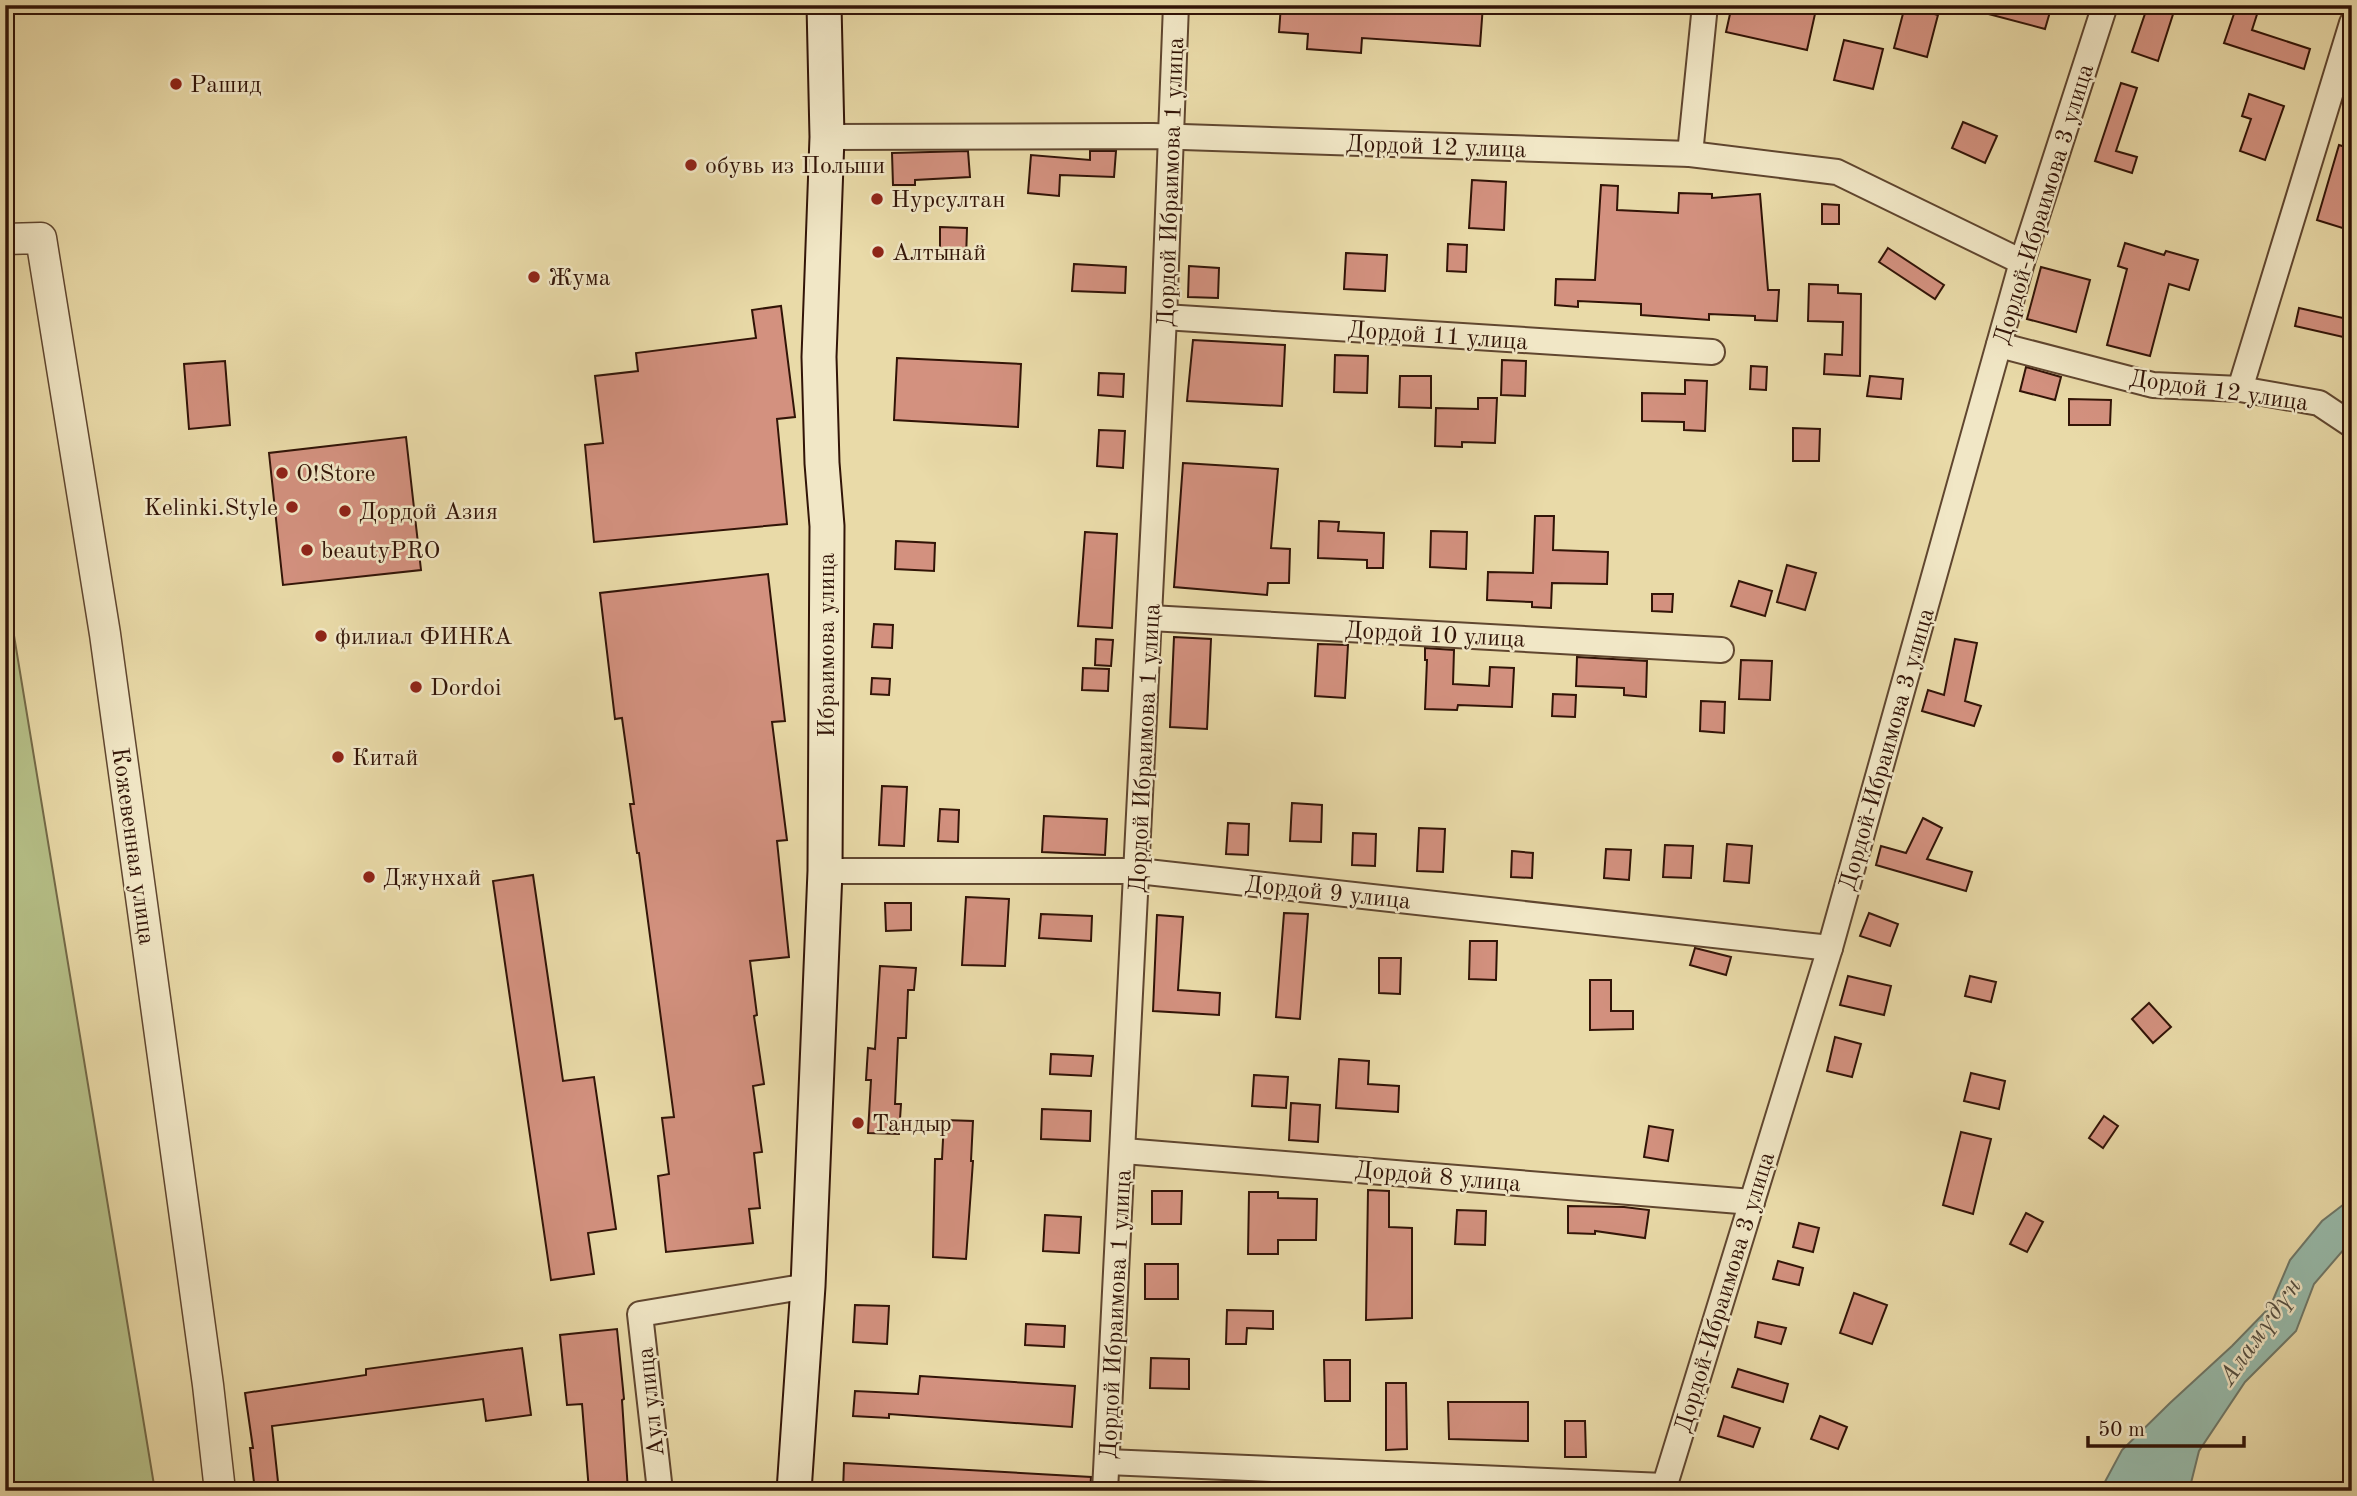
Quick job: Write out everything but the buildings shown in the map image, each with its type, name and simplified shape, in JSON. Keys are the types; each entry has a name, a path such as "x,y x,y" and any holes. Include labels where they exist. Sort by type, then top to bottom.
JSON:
{"main road":[{"name":"Ибраимова улица","path":"794,1491 808,1286 825,871 827,526 819,357 827,138 824,5"}],"street":[{"name":"Дордой Ибраимова 1 улица","path":"1105,1491 1138,871 1177,5"},
{"path":"1690,154 1705,5"},
{"name":"Дордой-Ибраимова 3 улица","path":"1663,1488 1830,948 2022,262 2105,5"},
{"path":"2240,389 2352,23"},
{"name":"Дордой 12 улица","path":"827,138 1170,137 1690,154 1837,173 2022,262"},
{"name":"Кожевенная улица","path":"5,239 41,238 105,634 208,1385 220,1491"},
{"name":"Дордой 11 улица","path":"1164,317 1712,352"},
{"name":"Дордой 12 улица","path":"2000,345 2153,385 2240,389 2319,403 2352,425"},
{"name":"Дордой 10 улица","path":"1150,618 1721,650"},
{"name":"Дордой 9 улица","path":"825,871 1138,871 1830,948"},
{"name":"Дордой 8 улица","path":"1124,1151 1752,1202"},
{"name":"Аул улица","path":"660,1491 640,1314 808,1286"},
{"path":"1107,1462 1663,1488"}],"green space":[{"path":"5,581 155,1491 5,1491"}],"water":[{"name":"Аламүдүн","path":"2352,1198 2352,1240 2314,1284 2296,1331 2245,1382 2199,1451 2189,1491 2100,1491 2122,1450 2270,1307 2290,1260 2322,1221"}],"place":[{"name":"Рашид","path":"176,84"},
{"name":"обувь из Польши","path":"691,165"},
{"name":"Нурсултан","path":"877,199"},
{"name":"Алтынай","path":"878,252"},
{"name":"Жума","path":"534,277"},
{"name":"O!Store","path":"282,473"},
{"name":"Kelinki.Style","path":"292,507"},
{"name":"Дордой Азия","path":"345,511"},
{"name":"beautyPRO","path":"307,550"},
{"name":"филиал ФИНКА","path":"321,636"},
{"name":"Dordoi","path":"416,687"},
{"name":"Китай","path":"338,757"},
{"name":"Джунхай","path":"369,877"},
{"name":"Тандыр","path":"858,1123"}]}
